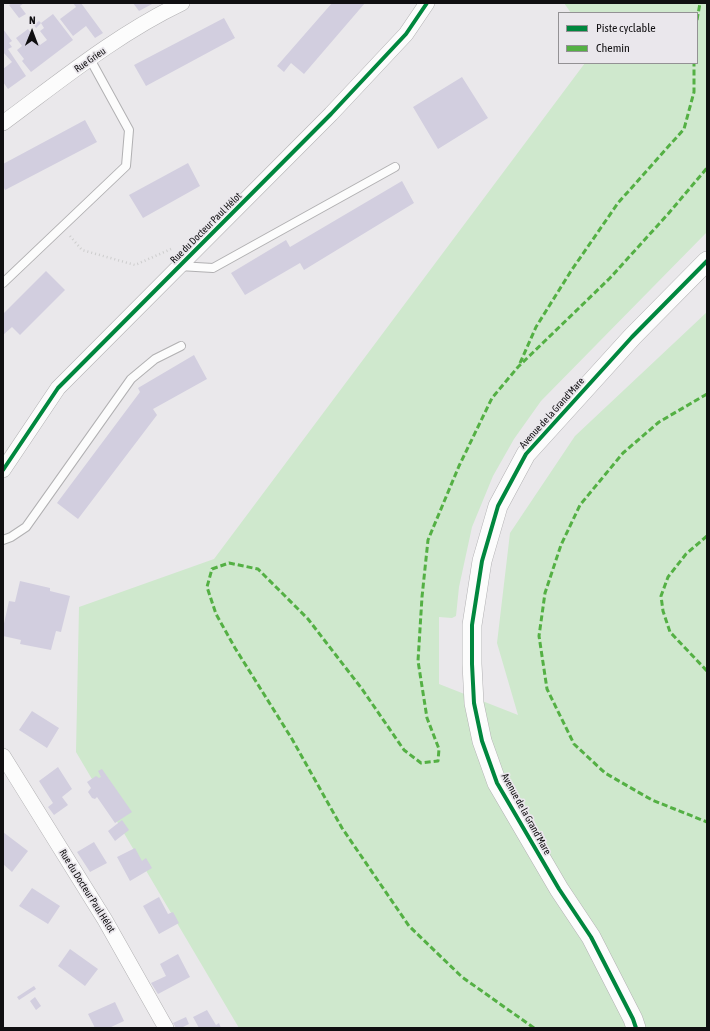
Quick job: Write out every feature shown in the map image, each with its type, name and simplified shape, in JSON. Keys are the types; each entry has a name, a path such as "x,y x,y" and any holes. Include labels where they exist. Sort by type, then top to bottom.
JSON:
{"street":[{"name":"Rue Grieu","path":"3,124 90,59 157,15 182,3"},
{"name":"Rue du Docteur Paul Hélot","path":"3,470 58,388 331,114 401,40 427,3"},
{"name":"Avenue de la Grand'Mare","path":"636,1028 633,1019 591,937 559,889 497,783 482,741 474,703 472,624 482,561 498,506 526,454 632,337 707,261"},
{"name":"Rue du Docteur Paul Hélot","path":"3,756 105,920 166,1028"}],"lane":[{"path":"3,283 126,166 129,130 90,59"},
{"path":"180,266 212,268 395,167"},
{"path":"3,540 11,538 26,527 131,379 155,359 181,346"}],"path":[{"path":"62,227 82,250 135,265 192,240 199,246"}],"green space":[{"path":"564,3 707,3 707,232 541,401 514,439 493,476 472,527 459,587 456,616 452,618 439,617 439,684 518,715 497,643 510,533 575,436 707,312 707,1028 239,1028 76,752 79,607 214,559 584,64 698,64 698,12 570,12"}],"building":[{"path":"12,3 24,3 20,6 26,14 19,18 9,5"},
{"path":"73,3 81,3 103,33 95,38 86,26 73,36 60,19 76,7"},
{"path":"133,3 154,3 139,11"},
{"path":"332,3 365,3 304,74 291,63 284,72 277,66"},
{"path":"53,14 73,40 31,72 22,61 24,59 17,50 22,46 16,38 28,29 40,45 47,40 40,31 44,28 41,23"},
{"path":"224,18 235,38 146,86 134,65"},
{"path":"39,21 41,23 36,28 34,25"},
{"path":"3,29 12,41 9,43 12,47 8,49 26,76 8,89 3,82 3,69 12,62 3,52"},
{"path":"462,77 488,118 438,149 413,107"},
{"path":"85,120 97,142 5,190 3,186 3,164"},
{"path":"188,163 200,186 143,218 129,195"},
{"path":"402,181 414,203 304,270 300,263 245,295 231,273 286,240 290,247"},
{"path":"46,271 65,290 20,335 12,327 3,335 3,314"},
{"path":"194,355 207,379 153,409 157,415 78,519 57,503 140,392 138,388"},
{"path":"20,581 50,588 50,591 70,596 61,632 56,631 51,650 20,644 21,640 3,636 3,628 9,601 15,602"},
{"path":"32,711 59,728 47,748 19,730"},
{"path":"58,767 72,789 62,797 68,805 54,815 48,807 53,803 39,781"},
{"path":"102,769 132,812 115,823 97,797 95,799 92,798 88,792 91,788 87,782 96,776 99,778 101,777 98,771"},
{"path":"122,820 129,830 115,841 108,831"},
{"path":"3,832 28,851 12,872 3,864"},
{"path":"94,842 107,863 90,872 77,852"},
{"path":"135,848 142,861 146,858 152,868 130,881 117,857"},
{"path":"32,888 60,906 48,924 19,906"},
{"path":"159,897 168,914 173,912 179,923 159,934 143,906"},
{"path":"70,949 98,969 85,986 58,966"},
{"path":"178,954 190,977 158,994 151,983 166,976 160,964"},
{"path":"34,986 36,989 19,1000 17,997"},
{"path":"35,997 41,1006 36,1010 30,1001"},
{"path":"115,1002 124,1021 109,1028 95,1028 88,1014"},
{"path":"207,1010 216,1025 219,1023 221,1028 199,1028 193,1017"},
{"path":"186,1017 189,1024 181,1028 176,1028 173,1023"}],"marked path":[{"path":"698,14 700,3"},
{"path":"520,363 536,327 571,271 618,203 684,129 694,92 694,64"},
{"path":"534,1028 462,977 409,926 342,828 292,739 235,648 216,614 207,587 212,569 229,563 258,569 308,619 362,689 404,750 421,763 438,761 439,749 427,718 418,661 422,597 428,540 459,466 492,398 518,367 610,278 707,168"},
{"path":"707,394 659,422 623,453 580,505 561,545 545,593 539,636 547,689 574,744 605,773 652,800 707,822"},
{"path":"707,536 686,554 668,577 661,596 663,611 670,632 707,671"}],"cycle path":[{"path":"3,470 58,388 331,114 406,34 427,3"},
{"path":"636,1028 633,1019 591,937 559,889 497,783 482,741 474,703 472,625 482,561 498,506 526,454 632,337 707,261"}]}
